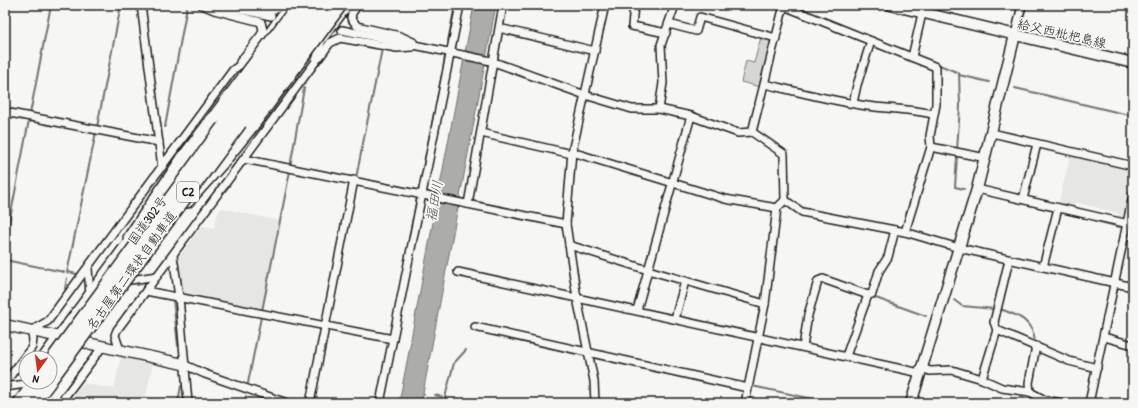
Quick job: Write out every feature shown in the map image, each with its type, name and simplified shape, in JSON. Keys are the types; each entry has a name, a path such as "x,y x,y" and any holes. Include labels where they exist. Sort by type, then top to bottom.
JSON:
{"highway":[{"path":"116,262 149,209 215,117 299,5"},
{"name":"国道302号","path":"51,350 306,5"},
{"name":"名古屋第二環状自動車道","path":"58,352 313,5"},
{"name":"名古屋第二環状自動車道","path":"58,369 326,5"},
{"path":"136,235 182,206 224,162 340,5"},
{"path":"16,402 25,390"},
{"name":"名古屋第二環状自動車道","path":"33,403 42,390"}],"street":[{"path":"141,5 162,167"},
{"path":"31,331 48,321 233,70 261,35 263,26 257,20 214,10 202,5"},
{"path":"217,5 271,16"},
{"path":"250,5 274,10 283,5"},
{"path":"233,70 252,56 288,5"},
{"path":"316,61 321,42 349,5"},
{"path":"358,5 352,13 351,18 356,26 400,36 422,47"},
{"path":"380,403 460,5"},
{"path":"466,203 503,5"},
{"path":"595,403 594,381 577,298 566,224 572,153 605,5"},
{"path":"634,5 632,26 666,33"},
{"path":"659,109 663,83 662,45 675,5"},
{"name":"給父西枇杷島線","path":"891,5 923,9 1015,35 1133,63"},
{"path":"911,403 986,158 1022,5"},
{"path":"752,132 784,6 936,66 936,104 930,136 931,147 905,232"},
{"path":"912,57 923,9"},
{"path":"670,24 696,31 700,17 776,38"},
{"path":"503,29 595,51"},
{"path":"342,30 422,47 451,51 492,61 585,95 632,109 659,109 691,116 738,133 752,132 784,154 785,200 777,208 765,304 745,403"},
{"path":"120,350 115,335 330,43 340,38 398,48 422,47"},
{"path":"853,103 871,41"},
{"path":"765,84 814,96 853,103 911,109 933,114"},
{"path":"5,112 159,142"},
{"path":"637,310 691,116"},
{"path":"480,133 572,153 725,199 777,208"},
{"path":"992,133 1133,166"},
{"path":"1023,199 1037,144"},
{"path":"931,147 986,158"},
{"path":"244,159 566,224"},
{"path":"310,403 354,180"},
{"path":"977,189 1130,224"},
{"path":"1089,403 1104,337 1113,283 1130,224 1133,195"},
{"path":"785,200 802,212 905,232 959,248 1133,287"},
{"path":"1043,268 1058,208"},
{"path":"846,356 868,295 872,294 879,271 888,257 894,230"},
{"path":"569,245 765,304"},
{"path":"172,256 179,297 183,364 188,403"},
{"path":"982,379 997,330 994,322 1009,260"},
{"path":"88,268 90,297"},
{"path":"458,272 846,356 921,370 952,370 982,379 1002,388 1030,392 1044,401 1061,403"},
{"path":"98,286 157,276"},
{"path":"803,346 808,315 818,281 823,279 868,295"},
{"path":"675,319 685,281"},
{"path":"146,291 393,340"},
{"path":"5,325 183,364 205,374 287,403"},
{"path":"475,327 748,388"},
{"path":"997,330 1069,361 1097,368"},
{"path":"5,383 32,347 33,339 31,331"},
{"path":"1104,337 1133,345"},
{"path":"60,403 103,346"},
{"path":"1030,392 1029,382 1036,346"},
{"path":"5,387 18,385"}],"shaded area":[{"path":"474,5 496,5 423,393 425,394 423,394 421,403 399,403 411,341 409,339 411,339"},
{"path":"761,37 771,40 760,87 741,82 746,61 754,63"},
{"path":"1071,154 1133,169 1133,184 1125,218 1117,220 1118,213 1075,202 1073,209 1058,205"},
{"path":"221,208 279,221 262,309 182,294 178,258 202,226 214,228 217,215"},
{"path":"121,356 153,363 146,396 177,403 68,403 83,383 114,389"}],"waterway":[{"path":"30,114 51,5"},
{"path":"97,127 121,5"},
{"path":"448,41 455,5"},
{"path":"165,127 187,6"},
{"path":"356,178 382,49"},
{"path":"443,70 445,56"},
{"path":"937,64 959,73 960,106 957,150"},
{"path":"439,89 442,74"},
{"path":"959,75 989,82"},
{"path":"154,274 299,77"},
{"path":"290,167 304,88"},
{"path":"1015,88 1133,116"},
{"path":"436,106 438,93"},
{"path":"431,129 434,113"},
{"path":"5,244 29,120"},
{"path":"67,273 96,132"},
{"path":"427,149 430,133"},
{"path":"423,168 426,153"},
{"path":"957,156 955,187 964,189"},
{"path":"262,311 290,171"},
{"path":"419,189 422,173"},
{"path":"414,214 417,198"},
{"path":"1030,205 1054,211"},
{"path":"1060,212 1085,218"},
{"path":"410,234 413,218"},
{"path":"1096,221 1120,227"},
{"path":"408,247 410,238"},
{"path":"5,260 64,272"},
{"path":"68,272 77,274"},
{"path":"65,289 67,278"},
{"path":"137,285 146,283"},
{"path":"124,314 147,283"},
{"path":"873,297 926,316"},
{"path":"173,299 178,346"},
{"path":"954,300 962,306 995,309"},
{"path":"1000,309 1018,316 1028,323 1034,335 1035,342"},
{"path":"248,383 261,317"},
{"path":"451,403 444,401 454,363 466,350"},
{"path":"55,403 84,364"},
{"path":"178,402 181,386"},
{"path":"752,386 832,403"},
{"path":"435,395 442,397"},
{"path":"244,403 246,396"}],"water label":[{"name":"福田川","path":"434,201"}]}
